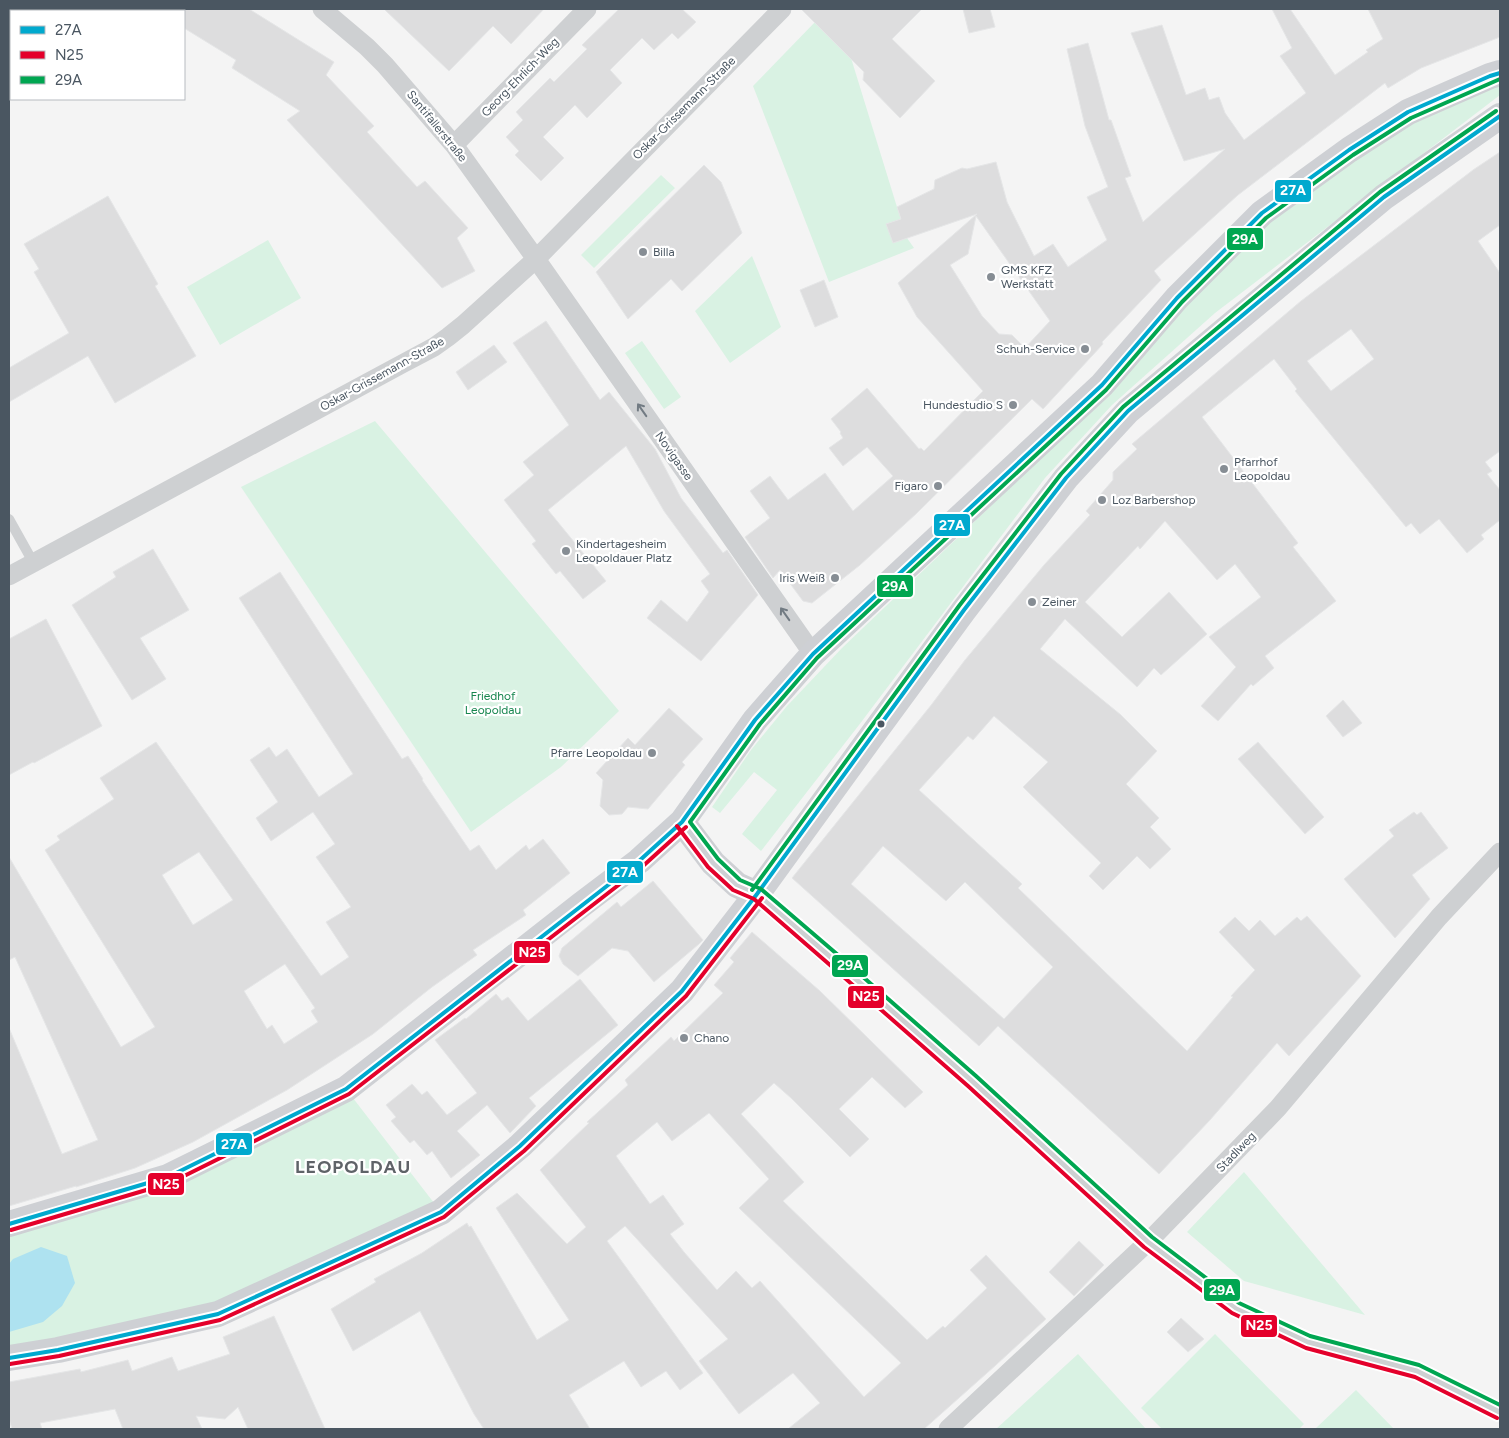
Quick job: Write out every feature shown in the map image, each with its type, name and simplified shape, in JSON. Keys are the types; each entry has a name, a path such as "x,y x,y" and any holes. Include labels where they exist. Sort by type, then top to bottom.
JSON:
{"street":[{"name":"Santifallerstraße","path":"322,9 367,47 406,88 454,145 536,259"},
{"name":"Georg-Ehrlich-Weg","path":"454,145 587,9"},
{"name":"Oskar-Grissemann-Straße","path":"9,576 434,347 463,325 536,259 782,9"},
{"path":"9,1224 168,1177 346,1089 639,861 682,822 739,740 813,654 1102,385 1177,298 1262,213 1349,150 1408,112 1500,73"},
{"path":"9,1358 58,1350 218,1314 441,1212 520,1146 682,991 757,894 964,610 1066,478 1128,411 1384,197 1500,116"},
{"name":"Novigasse","path":"536,259 813,654"},
{"path":"682,822 713,863 737,885 757,894 972,1081 1148,1242 1236,1308 1308,1342 1417,1371 1500,1412"},
{"name":"Stadlweg","path":"948,1429 1148,1242 1278,1108 1439,917 1500,852"}],"lane":[{"path":"9,519 33,562"}],"green space":[{"path":"815,22 851,58 907,238 914,248 829,282 753,86"},
{"path":"1500,83 1500,95 1215,313 1112,405 1045,478 859,725 761,851 742,834 777,790 754,772 720,813 712,807 751,750 787,706 842,648 1104,398 1223,261 1289,202 1396,127"},
{"path":"661,175 675,188 594,268 581,255"},
{"path":"268,240 301,298 220,345 187,287"},
{"path":"752,256 781,327 730,363 695,311"},
{"path":"642,341 681,397 664,409 625,353"},
{"name":"Friedhof Leopoldau","path":"375,421 619,711 561,767 471,832 241,487"},
{"path":"346,1089 441,1212 218,1314 9,1358 9,1224 168,1177"},
{"path":"1244,1172 1365,1315 1244,1281 1187,1232"},
{"path":"1215,1334 1304,1424 1299,1429 1162,1429 1141,1408"},
{"path":"1078,1354 1146,1429 996,1429"},
{"path":"1356,1390 1394,1429 1315,1429"}],"water":[{"path":"41,1247 67,1256 75,1283 62,1306 43,1322 9,1332 9,1264 13,1259"}],"building":[{"path":"249,9 334,62 326,75 374,126 367,132 417,187 425,181 468,228 457,238 475,271 442,288 287,120 300,111 232,68 236,60 185,29 184,10"},
{"path":"384,9 544,9 511,44 493,26 449,71"},
{"path":"619,9 682,9 696,22 678,39 672,33 654,50 642,38 610,70 622,83 587,118 575,105 543,137 564,158 541,181 515,155 519,151 506,137 523,120 516,112 550,78 554,82 587,49 582,45"},
{"path":"801,9 922,9 892,39 935,81 900,118 863,80 864,72"},
{"path":"963,9 990,9 995,27 969,33"},
{"path":"1272,9 1290,9 1335,75 1383,39 1368,9 1500,9 1500,37 1421,68 1388,88 1385,83 1238,195 1154,271 1161,280 1102,342 1103,344 1043,409 1032,399 917,513 860,565 812,603 803,601 780,570 773,578 745,537 770,518 750,491 770,476 788,500 825,473 853,511 893,476 867,447 843,466 829,448 843,438 841,432 831,419 867,388 919,449 921,448 924,451 983,391 917,317 898,283 977,214 893,243 886,224 901,219 897,207 934,189 935,180 962,168 967,169 996,162 1007,202 1034,256 1053,244 1068,267 1107,240 1087,197 1108,187 1085,126 1067,49 1088,43 1109,120 1111,120 1131,176 1125,178 1143,222 1225,149 1184,161 1131,33 1162,25 1186,95 1205,88 1209,100 1219,97 1225,113 1244,140 1306,93 1280,56 1292,48","holes":["976,216 1050,321 1025,348 1012,335 999,334 982,316 950,265 968,254"]},
{"path":"1500,152 1500,225 1478,241 1500,273 1500,451 1485,462 1492,471 1487,474 1500,490 1500,520 1481,535 1484,539 1467,553 1439,519 1420,534 1411,523 1406,527 1295,391 1297,389 1274,359 1202,417 1298,543 1293,547 1336,601 1265,656 1274,668 1253,686 1251,684 1218,721 1201,706 1236,667 1209,637 1261,597 1235,564 1217,580 1165,521 1140,549 1138,546 1085,602 1122,637 1169,592 1207,634 1161,675 1154,668 1137,687 1065,619 1040,649 1121,715 1157,751 1126,784 1159,818 1150,827 1171,849 1150,869 1137,856 1103,890 1089,876 1101,863 1023,787 1048,762 994,716 973,740 968,736 919,790 1022,884 1018,888 1187,1051 1233,997 1231,996 1255,970 1219,932 1235,917 1249,931 1260,920 1275,936 1297,917 1301,921 1307,916 1361,976 1289,1056 1277,1043 1210,1120 1159,1174 998,1026 979,1046 792,878 932,704 965,660 1044,565 1090,515 1086,511 1113,480 1113,472 1137,449 1132,444 1301,301 1473,170","holes":["1351,329 1374,359 1331,391 1307,361","883,846 946,901 965,882 1053,967 1004,1019 851,884"]},
{"path":"704,165 721,182 742,233 682,291 671,279 628,319 596,272"},
{"path":"108,196 158,284 155,286 196,356 115,403 88,356 9,402 9,368 69,333 34,272 39,269 24,244"},
{"path":"824,280 838,317 815,327 800,290"},
{"path":"546,321 600,400 609,392 655,449 681,498 723,553 727,550 758,595 701,661 647,618 661,600 687,622 709,592 701,581 710,574 664,511 626,446 548,510 606,581 583,599 560,571 556,574 532,544 536,541 504,500 534,475 523,462 569,425 513,343"},
{"path":"494,345 507,362 468,390 456,372"},
{"path":"153,549 189,610 140,638 166,679 132,700 72,605 116,577 113,572"},
{"path":"280,572 402,759 408,756 470,851 479,845 496,870 526,845 529,850 543,839 570,873 523,910 526,915 473,950 477,955 432,987 373,1034 287,1090 193,1142 135,1168 9,1206 9,1028 62,1154 98,1140 15,957 9,960 9,857 121,1047 155,1027 45,850 60,840 57,836 114,799 100,778 156,742 321,976 349,957 326,922 351,907 316,857 335,844 313,812 271,841 256,818 278,802 250,760 269,747 276,757 287,749 319,797 353,774 239,598","holes":["199,852 233,900 193,925 162,875","285,964 315,1008 311,1011 318,1022 284,1044 272,1025 267,1029 244,991"]},
{"path":"46,619 102,726 9,775 9,639"},
{"path":"1343,700 1362,723 1343,737 1326,716"},
{"name":"Pfarre Leopoldau","path":"669,708 703,739 682,762 685,765 648,809 628,807 622,814 609,815 600,806 603,780 596,773 628,738 635,745"},
{"path":"1258,742 1324,817 1305,834 1238,759"},
{"path":"1414,812 1417,815 1421,812 1448,848 1412,875 1430,899 1395,938 1344,879 1394,836 1389,830"},
{"path":"653,881 703,940 699,944 654,982 628,951 612,948 578,976 563,964 559,956 562,948 617,902 621,907"},
{"path":"752,932 820,991 923,1092 905,1108 872,1077 839,1109 869,1139 850,1157 774,1083 741,1114 804,1182 783,1201 927,1340 943,1326 945,1328 987,1288 970,1270 986,1255 1046,1319 924,1429 788,1429 820,1403 793,1373 739,1414 699,1361 728,1339 625,1226 607,1241 703,1373 680,1390 666,1371 641,1387 624,1361 569,1395 590,1429 484,1429 474,1414 420,1311 353,1351 331,1309 376,1282 374,1279 422,1253 467,1223 469,1227 471,1226 537,1340 569,1320 496,1208 517,1193 567,1244 586,1227 540,1170 589,1123 587,1122 628,1085 625,1080 671,1037 674,1041 723,993 714,985 734,962 730,958","holes":["709,1113 769,1179 739,1208 901,1363 864,1397 760,1281 752,1288 736,1271 717,1290 670,1234 684,1224 663,1195 650,1204 616,1156 657,1122 672,1141"]},
{"path":"580,979 618,1025 529,1098 536,1106 510,1133 487,1105 457,1131 480,1155 451,1178 432,1151 427,1155 414,1140 410,1143 391,1121 396,1117 386,1105 412,1084 422,1095 427,1091 447,1115 477,1093 435,1040 466,1019 496,994 502,1001 508,997 528,1021"},
{"path":"1079,1241 1104,1265 1074,1296 1049,1272"},
{"path":"274,1316 325,1429 248,1429 238,1407 225,1419 196,1416 202,1429 123,1429 115,1409 40,1423 42,1429 12,1429 9,1419 9,1382 80,1369 81,1372 128,1360 132,1371 172,1357 178,1371 230,1354 223,1337"},
{"path":"1181,1318 1204,1339 1188,1352 1167,1332"}],"transit line":[{"name":"27A","path":"9,1224 168,1177 346,1089 639,861 682,822 755,720 813,654 1102,385 1177,298 1262,213 1349,150 1408,112 1500,73"},
{"name":"29A","path":"1500,79 1411,118 1353,155 1266,218 1182,302 1106,390 817,658 760,724 690,822 718,859 740,880 761,889 976,1076 1152,1237 1239,1303 1310,1336 1419,1365 1500,1405"},
{"name":"29A","path":"752,890 959,606 1061,474 1123,407 1380,192 1496,111"},
{"name":"27A","path":"9,1358 58,1350 218,1314 441,1212 520,1146 682,991 757,894 964,610 1066,478 1128,411 1384,197 1500,116"},
{"name":"N25","path":"677,826 708,867 733,890 754,899 968,1086 1144,1247 1232,1313 1306,1348 1415,1377 1497,1418"},
{"name":"N25","path":"11,1230 170,1183 349,1094 643,866 686,827"},
{"name":"N25","path":"10,1364 59,1356 220,1320 444,1217 524,1151 686,996 762,898"}],"place":[{"name":"Billa","path":"643,252"},
{"name":"GMS KFZ Werkstatt","path":"991,277"},
{"name":"Schuh-Service","path":"1085,349"},
{"name":"Hundestudio S","path":"1013,405"},
{"name":"Pfarrhof Leopoldau","path":"1224,469"},
{"name":"Figaro","path":"938,486"},
{"name":"Loz Barbershop","path":"1102,500"},
{"name":"Kindertagesheim Leopoldauer Platz","path":"566,551"},
{"name":"Iris Weiß","path":"835,578"},
{"name":"Zeiner","path":"1032,602"},
{"name":"Pfarre Leopoldau","path":"652,753"},
{"name":"Chano","path":"684,1038"}],"district":[{"name":"LEOPOLDAU","path":"353,1167"}]}
